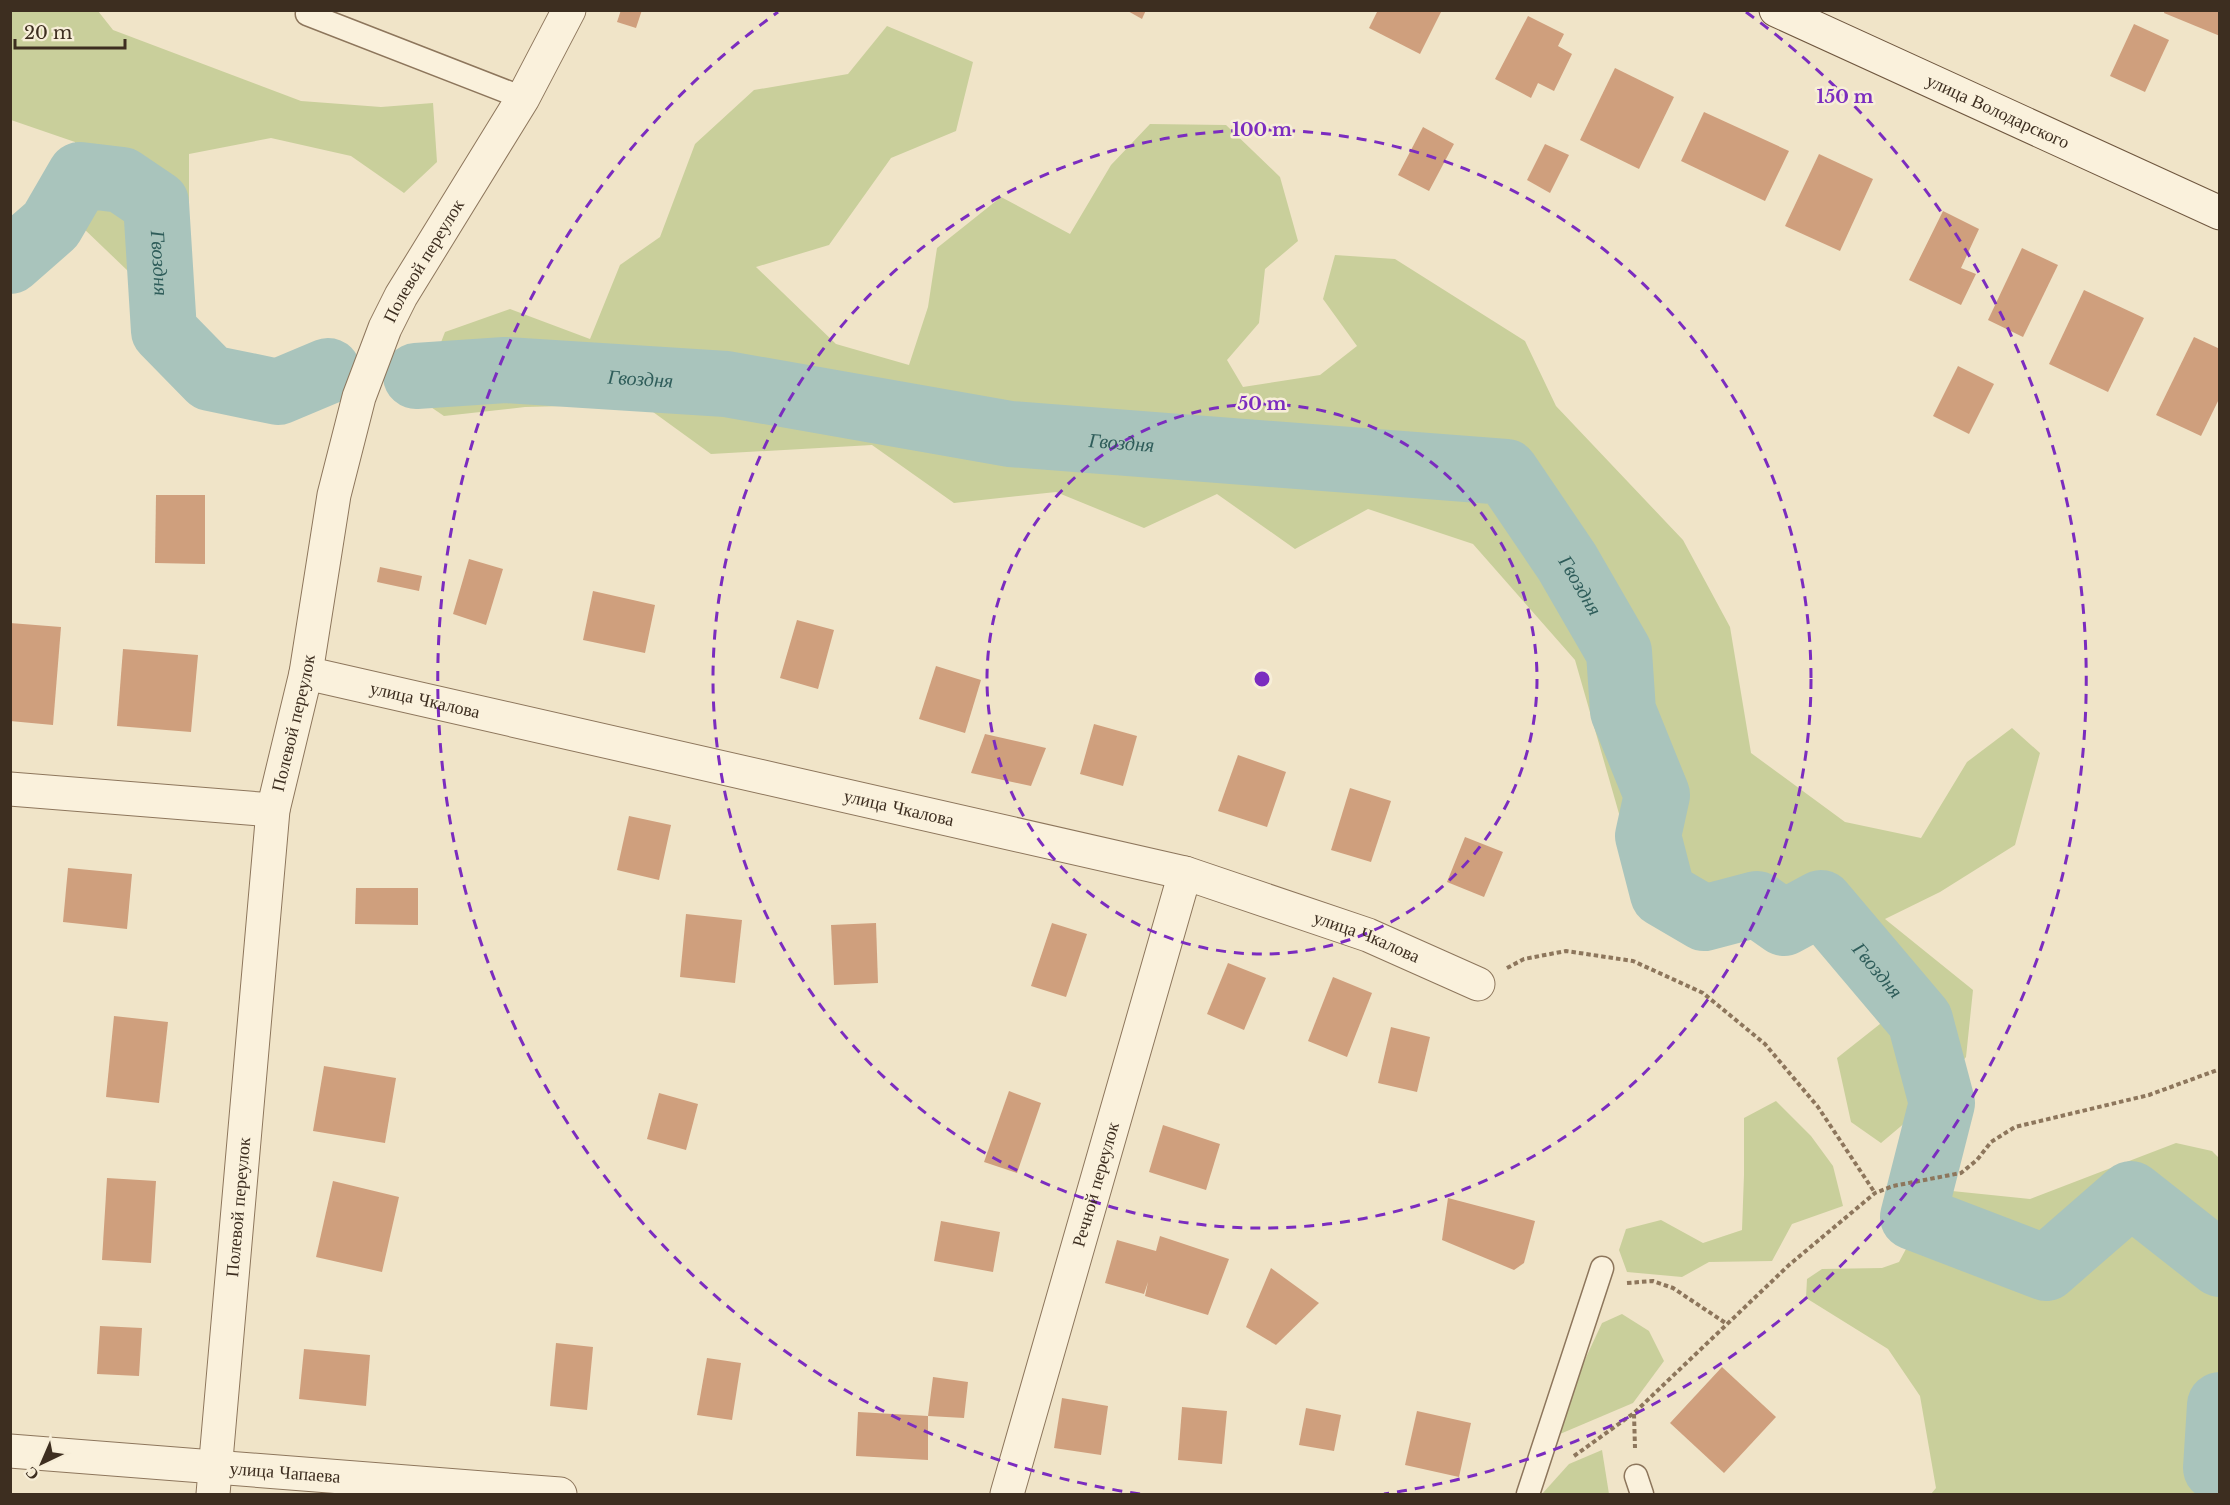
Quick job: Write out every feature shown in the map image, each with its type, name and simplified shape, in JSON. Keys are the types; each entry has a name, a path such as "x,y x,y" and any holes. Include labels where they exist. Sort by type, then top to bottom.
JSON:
{"street":[{"name":"Полевой переулок","path":"214,1481 273,810 306,673 333,495 359,397 385,328 401,296 523,98 569,10"},
{"name":"улица Володарского","path":"1776,10 2220,213"},
{"name":"улица Чкалова","path":"306,673 1185,873 1368,935 1478,984"},
{"path":"10,789 273,810"},
{"name":"Речной переулок","path":"1007,1494 1185,873"},
{"name":"улица Чапаева","path":"10,1451 214,1481 560,1494"}],"lane":[{"path":"307,14 523,98"},
{"path":"1530,1490 1599,1277"}],"path":[{"path":"1478,984 1524,959 1566,951 1633,961 1703,993 1765,1044 1818,1107 1875,1193"},
{"path":"1530,1490 1634,1413 1789,1265 1875,1193 1893,1186 1961,1173 1977,1160 1991,1142 2015,1127 2149,1095 2220,1069"},
{"path":"1599,1277 1653,1281 1672,1288 1727,1324"}],"green space":[{"path":"11,10 98,11 113,30 301,101 381,107 433,103 437,162 404,193 351,156 271,138 189,154 189,247 129,272 81,226 75,142 11,120"},
{"path":"887,26 973,62 956,131 891,158 829,245 756,267 836,344 909,365 928,307 937,248 1001,197 1070,234 1111,165 1150,124 1226,125 1280,177 1298,241 1265,269 1259,323 1227,360 1243,387 1320,375 1357,346 1323,299 1335,255 1395,259 1525,341 1556,406 1683,540 1730,627 1751,753 1845,822 1921,838 1967,762 2012,728 2040,753 2015,845 1940,892 1885,919 1973,990 1966,1057 1926,1105 1881,1143 1851,1122 1837,1058 1880,1024 1866,968 1823,923 1680,940 1630,852 1575,660 1473,544 1368,509 1295,549 1217,494 1144,528 1056,492 954,503 872,445 711,454 642,404 525,407 444,416 419,399 445,332 510,309 590,339 620,265 660,237 695,144 754,90 848,74"},
{"path":"1776,1101 1811,1136 1833,1166 1843,1206 1792,1224 1772,1261 1709,1262 1682,1277 1627,1272 1619,1250 1626,1229 1661,1220 1703,1243 1742,1230 1744,1118"},
{"path":"2176,1143 2212,1151 2219,1158 2219,1494 1931,1494 1936,1488 1920,1396 1888,1349 1806,1298 1807,1279 1822,1269 1882,1268 1899,1262 1934,1197 1952,1191 2030,1199"},
{"path":"1622,1314 1649,1331 1664,1361 1633,1403 1560,1434 1569,1394 1602,1323"},
{"path":"1602,1450 1609,1494 1542,1494 1569,1464"}],"building":[{"path":"621,10 642,10 636,28 617,22"},
{"path":"1126,10 1146,10 1142,19"},
{"path":"1378,10 1442,10 1420,54 1369,28"},
{"path":"2165,10 2220,10 2220,36 2164,13"},
{"path":"1528,16 1564,34 1558,46 1572,54 1554,91 1538,83 1531,98 1495,79"},
{"path":"2134,24 2169,40 2145,92 2110,76"},
{"path":"1615,68 1674,97 1639,169 1580,140"},
{"path":"1704,112 1789,151 1765,201 1681,161"},
{"path":"1423,127 1454,144 1429,191 1398,175"},
{"path":"1545,144 1569,155 1550,193 1527,180"},
{"path":"1819,154 1873,179 1840,251 1785,226"},
{"path":"1943,211 1979,229 1961,268 1976,274 1961,305 1909,280"},
{"path":"2022,248 2058,265 2023,337 1988,320"},
{"path":"2084,290 2144,318 2108,392 2049,364"},
{"path":"2194,337 2220,349 2220,397 2201,436 2156,415"},
{"path":"1958,366 1994,384 1969,434 1933,416"},
{"path":"156,495 205,495 205,564 155,563"},
{"path":"469,559 503,569 486,625 453,614"},
{"path":"380,567 422,576 419,591 377,582"},
{"path":"593,591 655,605 645,653 583,640"},
{"path":"797,620 834,630 818,689 780,678"},
{"path":"10,623 61,627 53,725 10,721"},
{"path":"123,649 198,655 191,732 117,726"},
{"path":"936,666 981,680 965,733 919,719"},
{"path":"1094,724 1137,736 1123,786 1080,774"},
{"path":"985,734 1046,748 1031,786 971,773"},
{"path":"1238,755 1286,772 1267,827 1218,811"},
{"path":"1350,788 1391,801 1371,862 1331,850"},
{"path":"629,816 671,825 659,880 617,870"},
{"path":"1465,837 1503,852 1484,897 1447,882"},
{"path":"68,868 132,874 127,929 63,922"},
{"path":"356,888 418,888 418,925 355,924"},
{"path":"686,914 742,920 735,983 680,977"},
{"path":"876,923 878,983 834,985 831,925"},
{"path":"1052,923 1087,934 1066,997 1031,986"},
{"path":"1228,963 1266,978 1244,1030 1207,1014"},
{"path":"1333,977 1372,993 1347,1057 1308,1041"},
{"path":"114,1016 168,1022 159,1103 106,1097"},
{"path":"1391,1027 1430,1037 1417,1092 1378,1083"},
{"path":"324,1066 396,1078 385,1143 313,1131"},
{"path":"1009,1091 1041,1103 1017,1173 984,1162"},
{"path":"659,1093 698,1104 686,1150 647,1139"},
{"path":"1163,1125 1220,1144 1206,1190 1149,1172"},
{"path":"107,1178 156,1181 151,1263 102,1260"},
{"path":"333,1181 399,1197 382,1272 316,1257"},
{"path":"1448,1198 1535,1221 1524,1263 1514,1270 1442,1240"},
{"path":"941,1221 1000,1232 993,1272 934,1261"},
{"path":"1160,1236 1229,1259 1208,1315 1145,1296 1148,1282 1144,1294 1105,1283 1117,1240 1156,1251"},
{"path":"1271,1268 1319,1303 1276,1345 1246,1327"},
{"path":"100,1326 142,1328 139,1376 97,1374"},
{"path":"556,1343 593,1347 587,1410 550,1406"},
{"path":"304,1349 370,1355 366,1406 299,1399"},
{"path":"707,1358 741,1363 732,1420 697,1415"},
{"path":"1722,1367 1776,1417 1724,1473 1670,1423"},
{"path":"933,1377 968,1382 964,1418 928,1416"},
{"path":"1062,1398 1108,1406 1101,1455 1054,1448"},
{"path":"1182,1407 1227,1411 1222,1464 1178,1460"},
{"path":"1306,1408 1341,1415 1334,1451 1299,1445"},
{"path":"1417,1411 1471,1423 1459,1477 1405,1465"},
{"path":"858,1412 928,1416 928,1460 856,1456"}],"waterway":[{"name":"Гвоздня","path":"10,261 51,225 80,175 122,180 156,203 164,331 210,378 278,392 328,371"},
{"name":"Гвоздня","path":"416,376 505,370 726,384 1010,434 1506,472 1567,562 1619,652 1623,711 1657,795 1648,836 1663,894 1704,918 1757,904 1784,923 1821,903 1920,1020 1942,1103 1913,1217 2046,1268 2131,1194 2220,1264"},
{"name":"Гвоздня","path":"2220,1405 2216,1468 2220,1468"}]}
